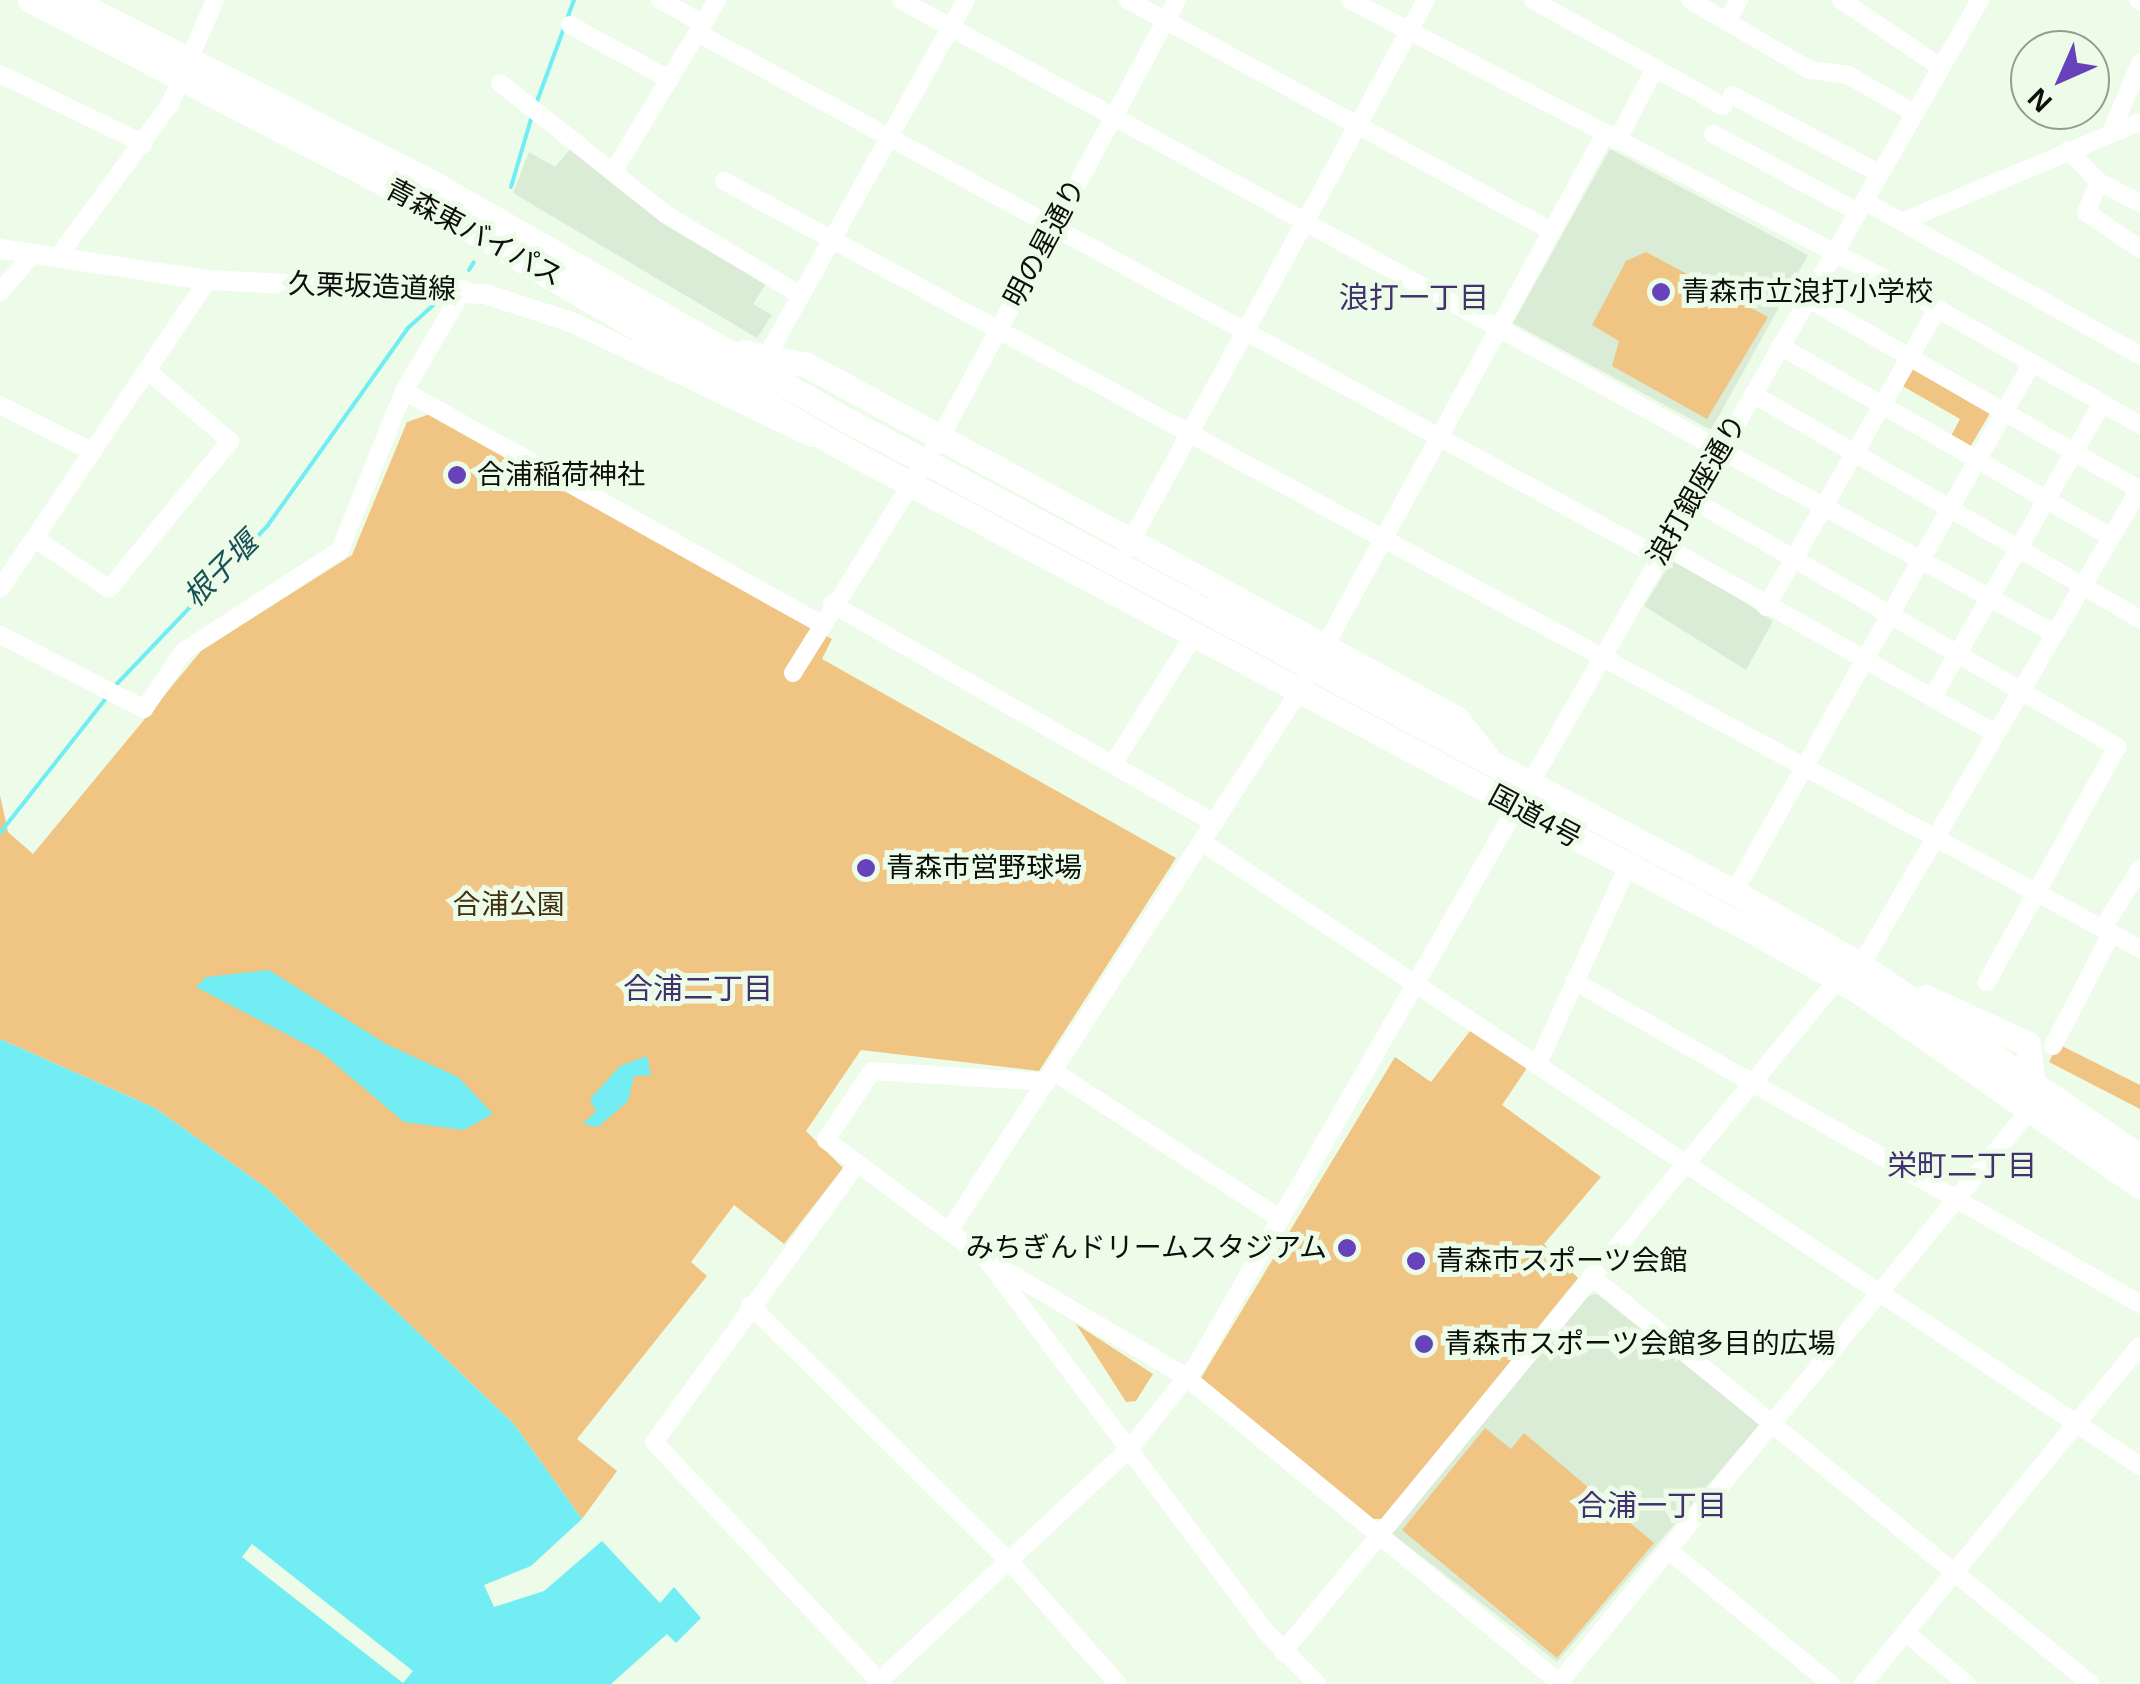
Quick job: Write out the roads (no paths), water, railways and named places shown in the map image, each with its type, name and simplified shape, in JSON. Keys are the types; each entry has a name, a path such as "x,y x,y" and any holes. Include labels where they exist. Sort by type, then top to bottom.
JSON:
{"highway":[{"name":"青森東バイパス","path":"30,0 186,71 726,350 924,461"},
{"name":"青森東バイパス","path":"70,0 186,71 445,215 908,484"},
{"path":"726,350 807,366 1132,540 1320,657"},
{"path":"924,461 1119,564 1320,657"},
{"name":"国道4号","path":"908,484 1838,979 2140,1157"},
{"name":"国道4号","path":"1320,657 1466,725 1487,757 1862,965 2036,1094 2140,1186"}],"main road":[{"name":"久栗坂造道線","path":"0,249 208,280 464,290 571,322 779,429 834,443"}],"street":[{"path":"58,258 144,144 186,71 215,0"},
{"path":"660,0 888,137 1995,733"},
{"path":"614,172 717,0"},
{"path":"901,0 1722,447 2054,633"},
{"path":"767,356 796,293 966,0"},
{"path":"1128,0 1552,232"},
{"name":"明の星通り","path":"793,673 832,604 940,438 1177,0"},
{"path":"1350,0 1938,308 2140,426"},
{"path":"1119,564 1426,0"},
{"path":"1533,0 1655,68 1879,173"},
{"path":"1690,0 1810,70 1848,75 1912,112"},
{"path":"1727,21 1739,0"},
{"path":"1841,0 1940,66"},
{"name":"浪打銀座通り","path":"879,1683 1130,1448 1186,1377 1422,982 1599,660 1980,0"},
{"path":"570,25 670,80"},
{"path":"2110,133 2140,62"},
{"path":"949,1231 1300,692 1552,232 1655,68"},
{"path":"0,74 144,144"},
{"path":"500,83 614,172 796,293"},
{"path":"1904,221 2140,122"},
{"path":"1713,134 1861,206 1904,221 2140,355"},
{"path":"2068,150 2099,182 2140,203"},
{"path":"724,181 1798,770 2140,949"},
{"path":"2099,182 2086,212 2140,249"},
{"path":"0,292 32,254"},
{"path":"0,589 208,280"},
{"path":"0,635 108,696 144,709 184,651 340,550 404,390 464,290"},
{"path":"1807,298 2139,492 1862,965"},
{"path":"1766,607 1938,308"},
{"path":"1780,346 2111,537"},
{"path":"1734,892 1798,770 2032,363"},
{"path":"36,539 109,589 230,441 148,372"},
{"path":"404,390 822,624"},
{"path":"1753,394 2140,618"},
{"path":"1932,698 2102,403"},
{"path":"0,405 94,452"},
{"path":"1694,500 1959,650 2118,750 1987,982"},
{"path":"832,604 1215,822"},
{"path":"1113,764 1193,636"},
{"path":"1202,842 1422,982 2140,1466"},
{"path":"1539,1061 1628,866"},
{"path":"2052,1046 2140,869"},
{"path":"1283,1652 1751,1078 1838,979"},
{"path":"1574,981 1751,1078 2140,1304"},
{"path":"1281,1219 1050,1077 884,1068 872,1071 826,1140 986,1258 1186,1377 1560,1684 1958,1198 2036,1094"},
{"path":"857,1164 750,1305 654,1442 879,1683"},
{"path":"986,1258 1283,1652 1317,1684"},
{"path":"1591,1276 2091,1684"},
{"path":"750,1305 1010,1560 1118,1684"},
{"path":"1863,1684 2140,1346"},
{"path":"1668,1550 1831,1684"},
{"path":"1905,1632 1967,1684"}],"water":[{"path":"269,970 386,1044 458,1077 493,1114 464,1130 404,1122 321,1052 196,987 206,977"},
{"path":"0,1039 155,1108 268,1189 513,1423 582,1519 531,1566 484,1585 494,1607 544,1591 602,1541 660,1603 674,1587 701,1618 676,1643 667,1634 611,1684 0,1684"},
{"path":"647,1056 651,1075 634,1076 628,1101 598,1127 583,1124 596,1111 590,1099 620,1066"}],"waterway":[{"name":"根子堰","path":"567,19 574,0"},
{"name":"根子堰","path":"536,104 564,28"},
{"name":"根子堰","path":"511,187 531,119"},
{"name":"根子堰","path":"469,270 474,262"},
{"name":"根子堰","path":"113,688 268,525 408,328 436,303"},
{"name":"根子堰","path":"0,833 108,696"}],"place":[{"name":"青森市立浪打小学校","path":"1661,292"},
{"name":"合浦稲荷神社","path":"457,475"},
{"name":"青森市営野球場","path":"866,868"},
{"name":"みちぎんドリームスタジアム","path":"1347,1248"},
{"name":"青森市スポーツ会館","path":"1416,1261"},
{"name":"青森市スポーツ会館多目的広場","path":"1424,1344"}],"district":[{"name":"浪打一丁目","path":"1414,298"},
{"name":"合浦二丁目","path":"698,989"},
{"name":"栄町二丁目","path":"1962,1166"},
{"name":"合浦一丁目","path":"1652,1506"}],"park label":[{"name":"合浦公園","path":"509,905"}]}
